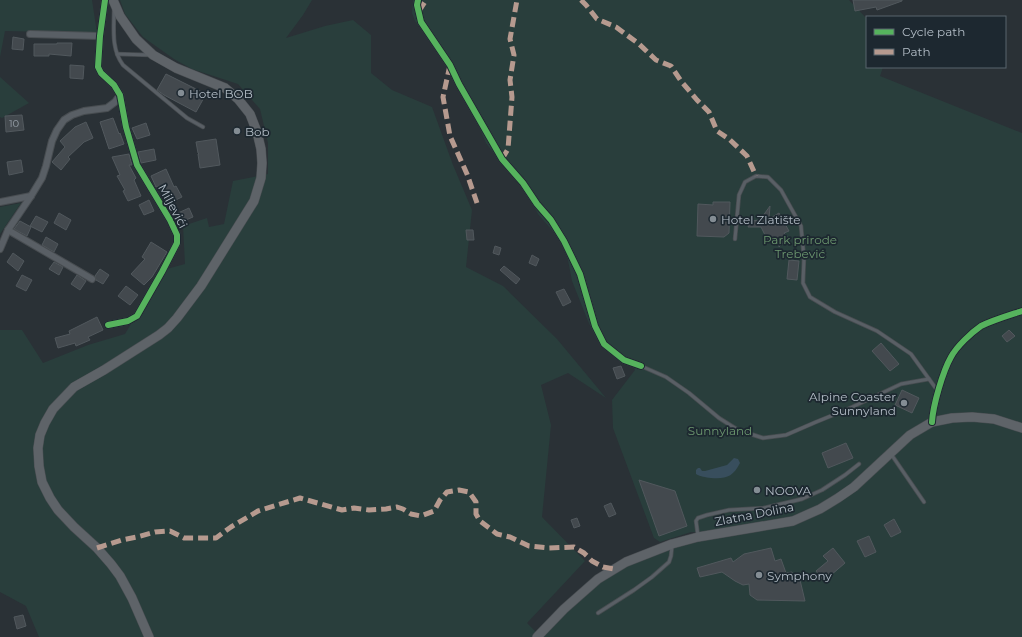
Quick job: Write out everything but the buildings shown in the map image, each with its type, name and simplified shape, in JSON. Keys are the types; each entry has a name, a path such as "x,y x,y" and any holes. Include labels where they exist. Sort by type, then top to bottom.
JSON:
{"main road":[{"path":"110,1 136,39 153,55 176,68 224,88 238,99 250,114 257,132 261,149 262,171 254,201 201,286 168,328 104,370 74,387 52,409 44,423 40,435 38,448 39,466 42,482 50,498 58,510 97,548 120,576 132,598 149,637"},
{"name":"Zlatna Dolina","path":"537,637 564,609 598,579 626,562 672,544 698,537 793,521 820,509 854,487 910,435 932,422 952,418 972,417 994,419 1022,428"}],"street":[{"path":"418,0 417,4 421,22 450,65 459,84 502,159 523,183 537,204 551,220 564,241 580,274 595,326 604,344 624,360 641,366"},
{"path":"0,249 8,230 42,178 56,130 64,120 72,115 84,111 107,108 115,102 120,95 114,85 101,73 98,67 100,36 110,1"},
{"path":"30,34 100,36"},
{"name":"Miljevići","path":"108,325 137,316 177,243 177,235 170,220 137,165 126,127 120,95"},
{"path":"0,202 31,196"},
{"path":"8,230 92,279"},
{"path":"932,422 932,412 943,376 951,357 963,342 982,326 1022,311"}],"lane":[{"path":"110,1 117,54 123,65 187,118 203,127"},
{"path":"117,54 153,55"},
{"path":"735,238 740,195 745,182 756,176 768,177 781,190 801,226 804,258 803,283 810,297 835,312 877,331 912,354 938,391"},
{"path":"641,366 666,377 689,393 719,418 738,430 763,438 786,435 848,409 901,384 929,379"},
{"path":"890,452 924,502"},
{"path":"698,537 696,521 698,518 729,510 764,508 802,499 822,490 859,464"},
{"path":"598,613 634,590 669,562 672,544"}],"green space":[{"path":"0,0 92,0 97,33 5,31 0,57"},
{"path":"120,0 312,0 286,38 325,26 353,20 371,35 371,73 392,90 432,107 453,165 472,210 466,267 503,286 557,339 606,398 568,373 541,385 551,425 542,517 585,561 527,623 538,634 559,612 628,562 711,532 691,532 660,542 654,538 613,428 612,400 635,370 631,363 603,345 596,338 572,281 564,244 538,214 528,194 486,143 452,74 415,21 412,13 413,0 849,0 866,18 866,68 883,68 880,76 1022,133 1022,637 39,637 26,606 0,592 0,330 22,330 43,363 88,345 125,334 163,270 185,264 183,226 207,218 209,227 224,224 233,181 268,174 268,143 260,109 238,84 192,69 174,59 143,37 125,14"},
{"path":"0,77 29,103 2,118 0,117"},
{"path":"21,203 0,234 0,207"}],"water":[{"path":"734,458 738,459 740,463 735,471 728,476 711,478 696,474 696,470 698,468 705,471 727,465"}],"marked path":[{"path":"419,11 426,0"},
{"path":"502,159 508,149 512,97 510,80 514,55 510,39 517,0"},
{"path":"581,0 597,19 616,27 639,44 656,60 671,66 681,81 709,112 717,131 729,139 747,156 756,176"},
{"path":"450,65 443,97 450,136 467,174 477,203"},
{"path":"97,548 155,532 170,531 184,538 216,538 258,511 300,498 342,510 354,508 369,510 397,507 411,514 421,516 434,511 440,500 447,492 459,490 469,492 476,502 476,514 480,521 497,534 510,537 529,546 549,548 574,547 584,553 592,561 603,567 614,569"}],"cycle path":[{"path":"105,0 100,36 98,67 101,73 114,85 120,95 126,127 137,165 170,220 177,235 177,243 137,316 128,321 108,325"},
{"path":"418,0 417,5 421,22 450,65 459,84 502,159 523,183 537,204 551,220 564,241 580,274 595,326 604,344 624,360 641,366"},
{"path":"932,422 936,398 942,379 948,363 957,348 981,326 1022,311"}],"place":[{"name":"Hotel BOB","path":"181,93"},
{"name":"Bob","path":"237,131"},
{"name":"Hotel Zlatište","path":"713,219"},
{"name":"Alpine Coaster Sunnyland","path":"904,403"},
{"name":"NOOVA","path":"757,490"},
{"name":"Symphony","path":"759,575"}],"park label":[{"name":"Park prirode Trebević","path":"800,246"},
{"name":"Sunnyland","path":"720,430"}]}
